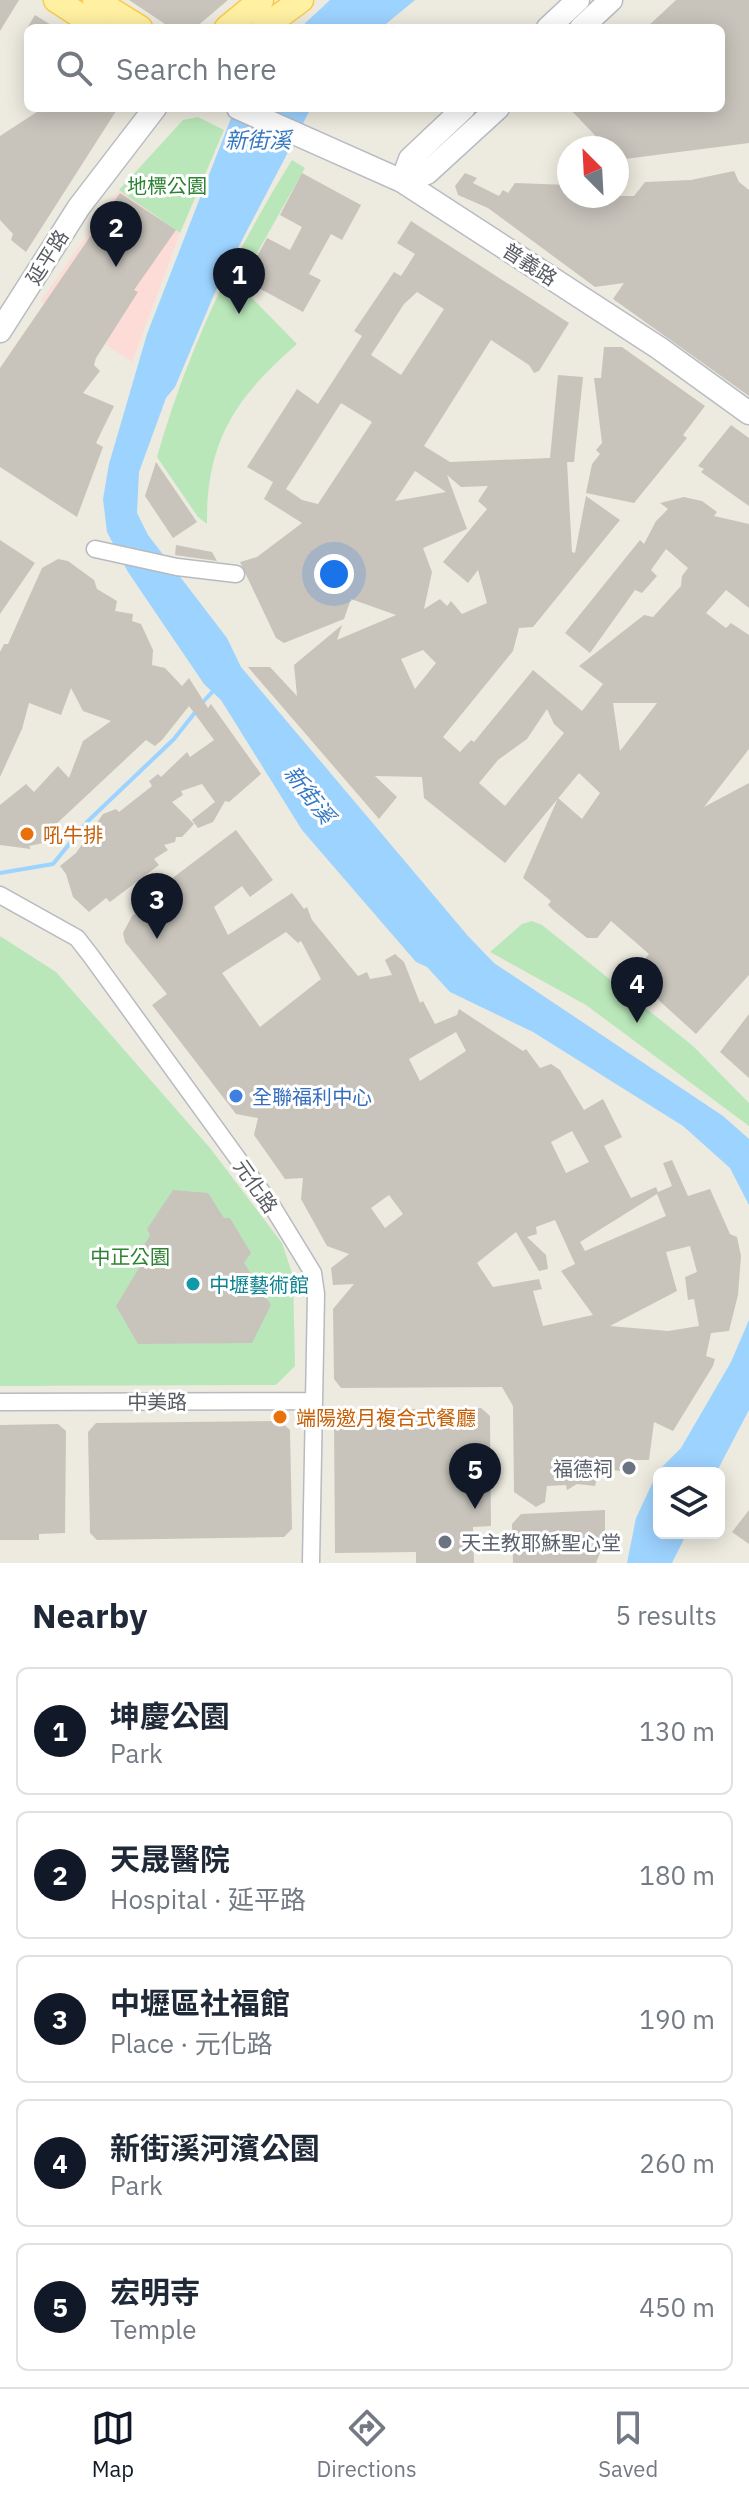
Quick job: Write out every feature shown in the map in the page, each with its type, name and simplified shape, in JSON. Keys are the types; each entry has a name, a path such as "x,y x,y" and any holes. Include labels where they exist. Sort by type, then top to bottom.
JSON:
{"main road":[{"path":"56,0 93,24"},
{"path":"95,0 134,24"},
{"path":"232,24 261,0"},
{"path":"268,24 301,0"}],"street":[{"path":"552,24 578,0"},
{"path":"585,24 611,0"},
{"name":"延平路","path":"0,331 79,207 152,112"},
{"name":"普義路","path":"246,112 402,181 659,348 749,413"},
{"path":"402,181 410,159 460,112"},
{"path":"402,181 427,173 494,112"},
{"path":"95,549 177,567 236,574"},
{"name":"元化路","path":"0,895 77,938 272,1206 313,1273 316,1294 311,1563"},
{"name":"中美路","path":"0,1402 314,1401"}],"shaded area":[{"path":"119,190 180,233 132,362 41,301"}],"green space":[{"name":"地標公園","path":"198,117 224,130 180,233 119,190 183,120"},
{"path":"292,160 305,168 239,285 297,344 257,383 229,423 212,468 207,524 198,517 157,457 183,379 214,304"},
{"path":"532,921 542,925 693,1046 749,1103 749,1126 586,1005 490,952 522,924"},
{"name":"中正公園","path":"0,936 56,972 210,1148 282,1243 293,1276 295,1366 276,1385 0,1386"}],"water":[{"path":"330,0 415,0 386,24 304,24"},
{"name":"新街溪","path":"233,112 309,112 216,290 175,387 166,398 139,472 137,513 148,535 227,638 241,667 494,963 723,1116 749,1139 749,1205 730,1168 683,1126 533,1032 450,992 427,967 416,962 302,830 221,700 204,684 128,572 107,532 103,499 109,464 147,334"},
{"path":"749,1320 749,1410 719,1467 662,1467 681,1448 731,1362"},
{"path":"653,1482 653,1539 684,1539 672,1563 627,1563 636,1518"}],"building":[{"path":"0,0 19,0 0,31"},
{"path":"129,0 228,0 200,24 165,24"},
{"path":"676,0 749,0 749,143 629,158 629,136 596,136 573,112 725,112 725,24 650,24"},
{"path":"35,15 50,24 29,24"},
{"path":"37,112 115,112 26,252 11,240 13,234 0,220 0,136"},
{"path":"734,171 739,182 749,190 749,396 613,299 624,283 595,287 488,208 458,195 455,186 465,173 477,178 473,183 499,196 503,190 508,193 515,183 557,185 557,208 629,208 629,196 634,196 645,182 691,180"},
{"path":"302,173 361,205 342,240 331,234 309,274 321,280 303,312 244,280 267,238 290,250 302,227 280,215"},
{"path":"120,193 176,230 134,290 138,292 96,358 94,365 100,371 83,393 114,406 96,443 103,447 77,517 0,467 0,368"},
{"path":"411,221 569,323 539,371 534,373 529,365 491,340 424,446 450,462 550,458 558,375 583,377 574,462 567,462 572,552 575,553 586,496 620,520 533,627 519,628 513,651 443,737 460,752 471,740 474,742 533,670 582,711 603,684 579,666 644,615 653,617 681,586 682,576 688,568 666,549 651,570 657,576 642,593 635,590 590,653 565,633 640,540 644,544 656,521 668,509 660,503 684,497 702,501 717,512 714,516 749,524 749,608 726,590 706,613 726,628 731,623 749,635 749,749 704,807 749,783 749,975 696,1034 631,975 649,954 611,921 597,938 587,938 554,911 548,905 551,901 523,878 557,799 505,863 424,798 422,777 375,776 397,797 379,819 248,667 270,667 297,696 294,665 342,625 337,640 396,615 351,599 344,619 284,643 276,638 240,562 257,557 302,523 264,499 273,482 247,467 297,389 318,404 362,336 354,331 394,272 401,276 415,254 397,243","holes":["417,292 444,309 401,375 371,355 404,304","341,403 372,422 318,504 302,500 286,489","415,471 446,492 395,501","447,475 461,487 488,486 478,501 487,509 443,562 468,583 478,570 487,603 462,614 451,601 447,606 440,599 424,609 432,572 423,548 467,529","423,650 436,663 415,689 401,659","613,703 657,703 620,751","547,709 554,724 564,733 505,806 479,783 498,760 527,739","579,773 600,793 582,819 558,798"]},
{"path":"604,347 622,347 705,406 683,435 687,438 634,503 586,493 592,464 600,454 596,450 602,443 594,378 601,378"},
{"path":"731,425 749,438 749,506 701,472 704,469 698,466"},
{"path":"156,462 197,522 173,538 145,496"},
{"path":"0,540 35,563 0,614"},
{"path":"176,545 212,552 217,561 175,555"},
{"path":"58,559 68,561 94,580 97,589 117,601 115,611 133,614 132,621 141,624 153,650 152,665 165,668 182,686 189,678 208,708 211,704 261,774 229,802 225,801 213,822 198,828 192,820 215,802 202,784 181,791 183,795 172,802 194,824 182,837 176,837 175,842 164,845 168,850 154,859 159,865 110,902 106,898 89,912 73,897 66,874 60,866 76,853 103,814 116,809 119,812 152,786 149,781 158,774 161,777 187,752 190,757 214,740 189,706 162,740 155,746 146,740 52,828 48,842 29,846 31,849 0,845 0,805 26,784 34,792 58,766 69,778 83,741 111,721 83,711 71,688 61,715 29,703 22,729 0,777 0,652 4,644 8,644 42,568"},
{"path":"236,830 273,880 250,897 242,886 214,907 228,935 292,893 304,909 307,907 312,920 358,976 367,972 370,979 392,975 385,960 395,954 404,962 420,1003 423,1001 435,1024 457,1015 459,1009 523,1051 526,1049 540,1068 551,1064 560,1070 584,1110 603,1099 622,1137 604,1146 631,1198 656,1187 658,1192 672,1186 663,1163 672,1160 688,1196 710,1189 730,1234 737,1237 741,1256 738,1295 729,1331 711,1333 706,1356 715,1359 713,1366 673,1431 654,1422 649,1460 635,1460 634,1473 599,1468 595,1486 577,1484 567,1490 566,1485 547,1486 545,1502 536,1507 514,1492 513,1406 502,1387 341,1388 334,1379 333,1309 354,1284 333,1285 331,1268 349,1254 327,1246 301,1199 303,1178 285,1179 254,1135 258,1118 236,1114 152,1005 167,994 125,942 123,933 132,916 166,890 162,886","holes":["286,932 298,943 301,941 321,979 260,1027 222,973","456,1032 466,1051 420,1081 409,1059","572,1131 589,1162 566,1173 551,1142","657,1194 666,1216 585,1251 580,1242","389,1195 403,1214 385,1228 371,1208","555,1220 575,1264 561,1271 593,1315 543,1326 533,1291 542,1289 539,1279 493,1287 477,1263 516,1232 539,1271 548,1269 546,1255 527,1237 537,1234 536,1227","690,1246 697,1272 685,1277 688,1300 694,1299 699,1326 668,1331 610,1326 677,1291 666,1252"]},
{"path":"749,1014 749,1078 720,1052"},
{"name":"中壢藝術館","path":"173,1190 208,1193 224,1218 230,1218 251,1253 244,1263 271,1305 252,1343 138,1344 116,1306 142,1263 138,1256 150,1235 147,1229"},
{"path":"481,1408 490,1416 491,1526 473,1527 474,1563 416,1563 416,1552 335,1553 334,1416 340,1410"},
{"path":"280,1421 290,1430 292,1529 284,1537 97,1540 90,1533 88,1432 96,1423"},
{"path":"58,1424 66,1431 65,1533 39,1534 39,1540 0,1540 0,1425"},
{"path":"605,1510 605,1540 596,1563 513,1563 512,1524 521,1514"},
{"path":"749,1510 749,1544 732,1532"}],"waterway":[{"path":"202,703 215,689"},
{"path":"0,873 53,864 88,821 174,739 197,710"}],"place":[{"name":"天晟醫院","path":"116,267"},
{"name":"坤慶公園","path":"239,314"},
{"name":"吼牛排","path":"27,834"},
{"name":"中壢區社福館","path":"157,939"},
{"name":"新街溪河濱公園","path":"637,1023"},
{"name":"全聯福利中心","path":"236,1096"},
{"name":"中壢藝術館","path":"193,1284"},
{"name":"端陽邀月複合式餐廳","path":"280,1417"},
{"name":"福德祠","path":"629,1468"},
{"name":"宏明寺","path":"475,1509"},
{"name":"天主教耶穌聖心堂","path":"445,1542"}]}
